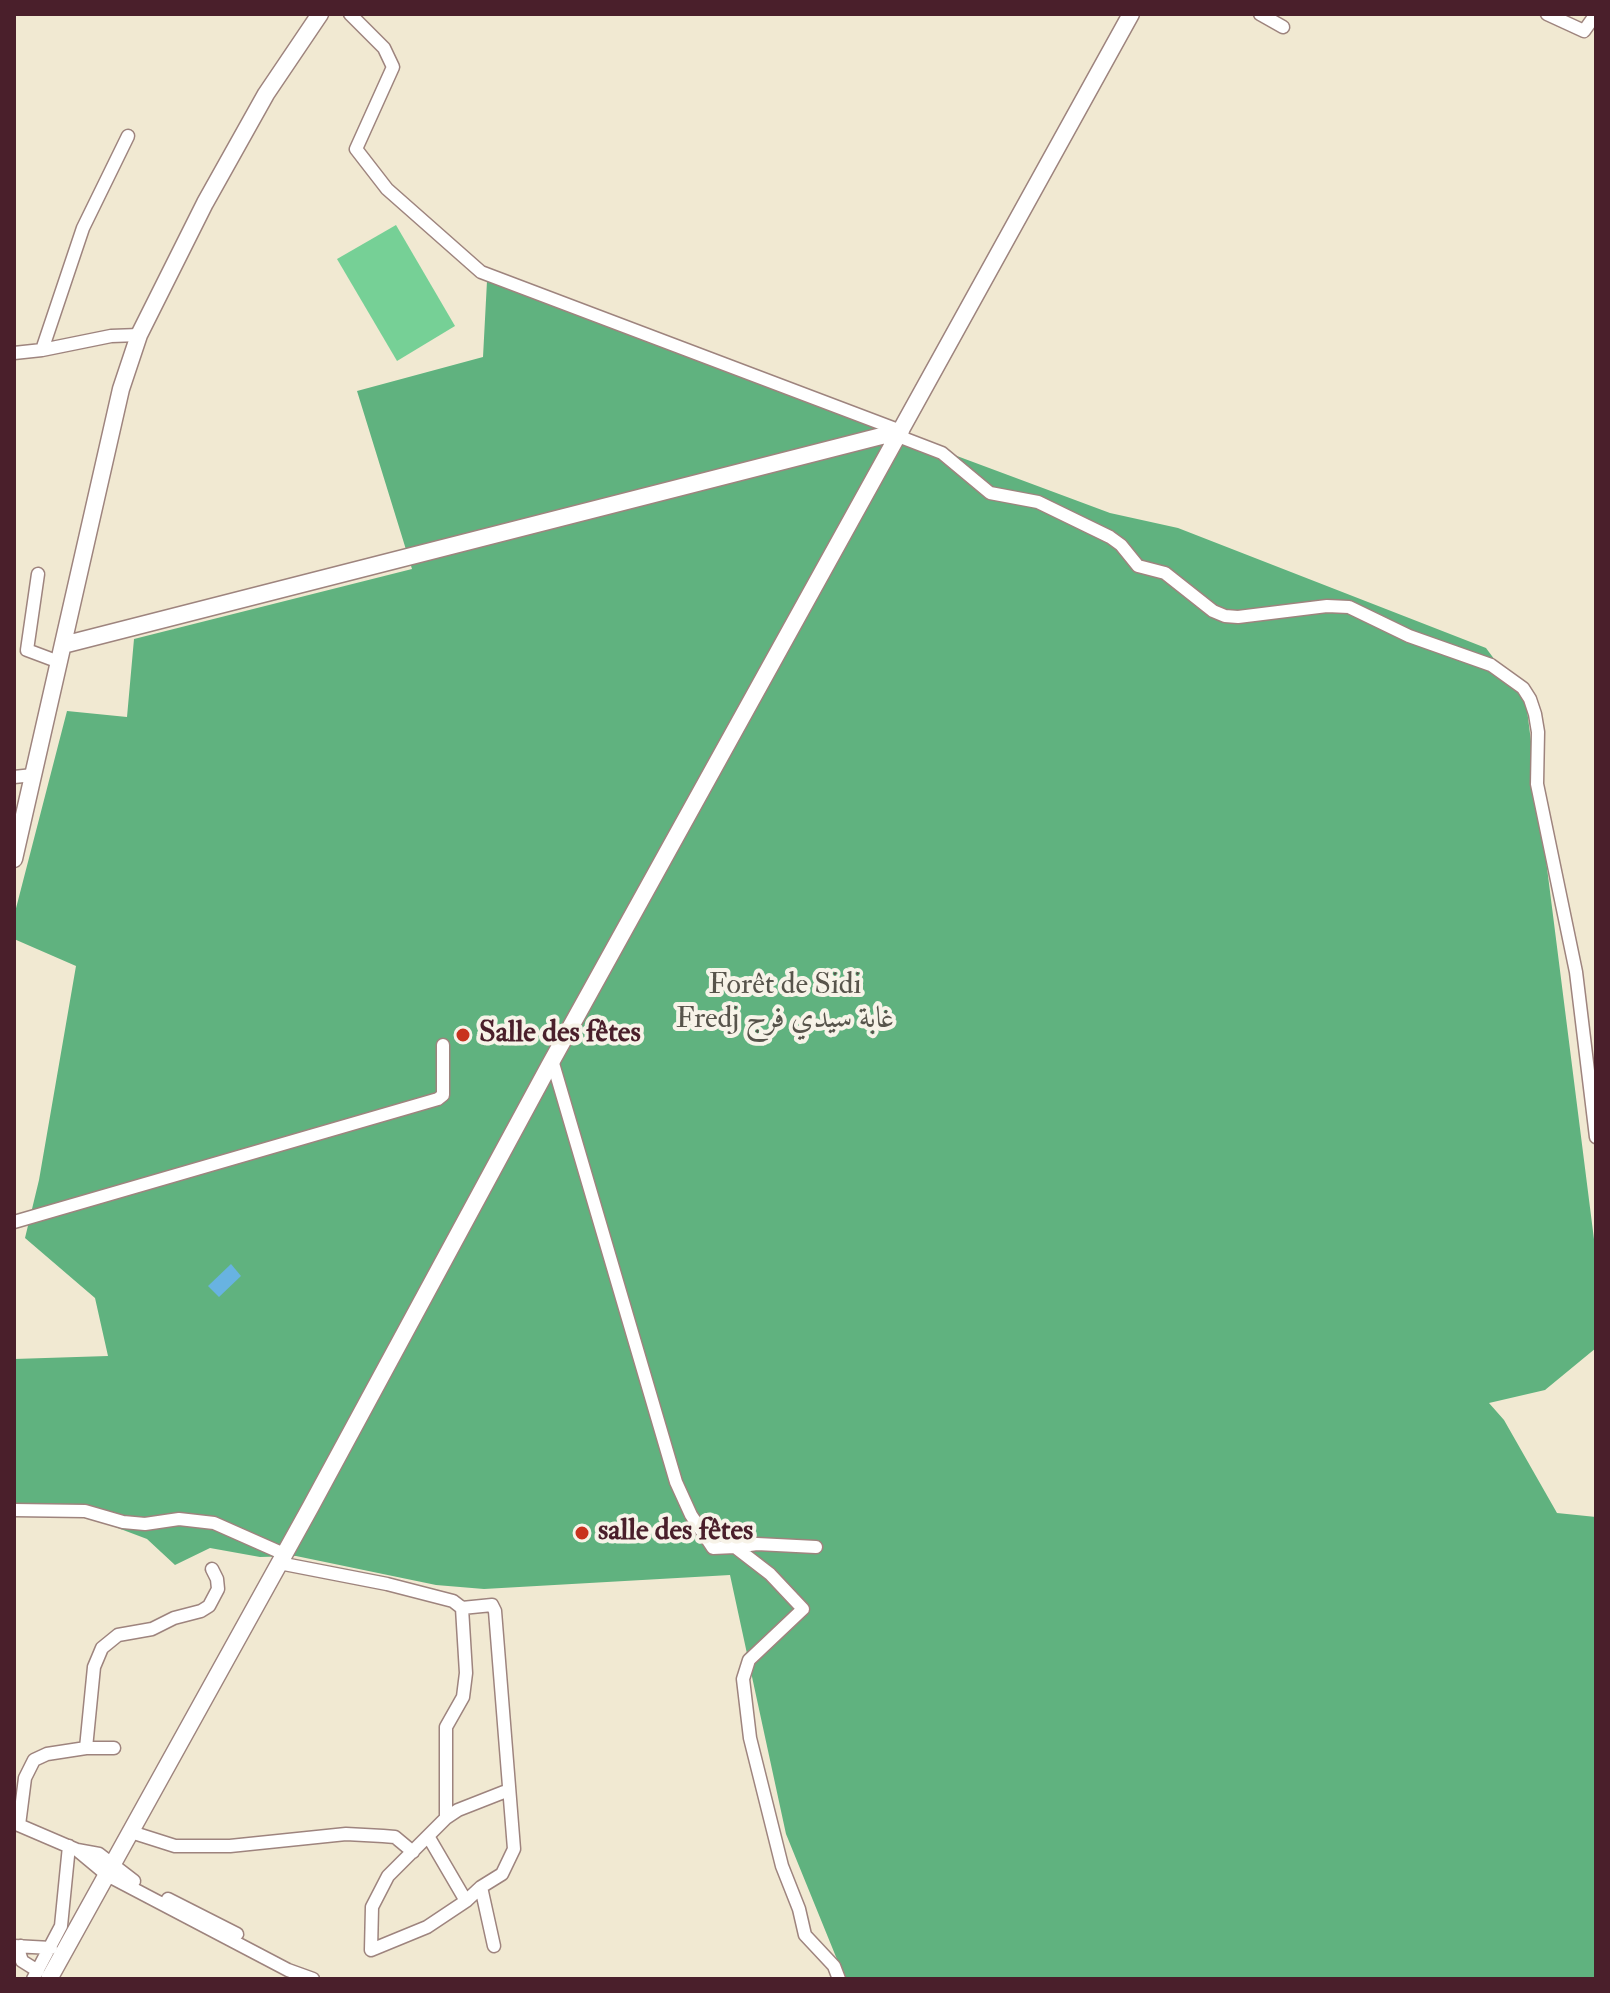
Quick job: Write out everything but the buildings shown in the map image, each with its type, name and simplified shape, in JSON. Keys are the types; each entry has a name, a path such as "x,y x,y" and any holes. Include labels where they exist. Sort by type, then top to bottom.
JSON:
{"main road":[{"path":"14,859 121,389 139,335 205,203 266,94 320,14"},
{"path":"40,1976 110,1870 552,1060 902,434 1131,14"},
{"path":"61,654 902,434"}],"street":[{"path":"350,14 384,48 393,67 356,149 387,189 481,272 902,434 947,456 990,493 1038,502 1114,540 1138,566 1165,573 1213,611 1225,616 1327,606 1349,607 1409,636 1491,665 1523,688 1530,699 1538,732 1537,784 1576,972 1596,1137"},
{"path":"1260,14 1283,27"},
{"path":"1547,14 1584,31 1596,14"},
{"path":"42,350 83,228 128,136"},
{"path":"14,353 111,336 139,335"},
{"path":"38,574 27,650 61,654"},
{"path":"14,777 33,775"},
{"path":"14,1222 438,1099 443,1095 443,1045"},
{"path":"552,1060 676,1482 691,1515 713,1548 757,1544 816,1547"},
{"path":"14,1510 85,1511 123,1522 145,1524 179,1519 214,1523 282,1558 453,1601 462,1608 492,1605 495,1611 514,1849 502,1874 466,1901 427,1927 371,1950 372,1907 388,1876 446,1818 458,1810 509,1790"},
{"path":"735,1547 770,1574 803,1609 749,1660 743,1679 750,1738 782,1866 799,1909 805,1935 834,1966 839,1979"},
{"path":"86,1748 94,1667 102,1648 118,1635 152,1629 174,1618 205,1609 213,1603 218,1589 212,1569"},
{"path":"446,1818 446,1727 463,1697 466,1673 462,1608"},
{"path":"114,1748 86,1748 47,1754 31,1764 25,1778 17,1824 73,1848 190,1914 321,1979"},
{"path":"131,1832 175,1846 230,1846 346,1834 371,1835 395,1837 413,1852"},
{"path":"428,1836 466,1901"},
{"path":"51,1948 17,1946 22,1961 40,1976 63,1918 73,1848"},
{"path":"481,1887 494,1946"},
{"path":"210,1924 293,1972 313,1979"}],"green space":[{"path":"396,225 455,326 397,361 337,259"},
{"name":"Forêt de Sidi Fredj غابة سيدي فرج","path":"487,281 1110,513 1178,528 1486,648 1526,702 1596,1255 1596,1348 1545,1390 1489,1403 1504,1420 1557,1513 1596,1517 1596,1979 845,1979 786,1834 730,1575 484,1589 436,1585 296,1556 260,1557 210,1548 175,1565 147,1539 102,1522 71,1513 14,1515 14,1359 108,1356 95,1298 25,1238 39,1180 76,966 14,939 14,916 67,711 127,717 134,639 412,569 357,391 483,357"}],"water":[{"path":"231,1264 241,1276 219,1297 208,1286"}],"place":[{"name":"Salle des fêtes","path":"463,1035"},
{"name":"salle des fêtes","path":"582,1533"}]}
